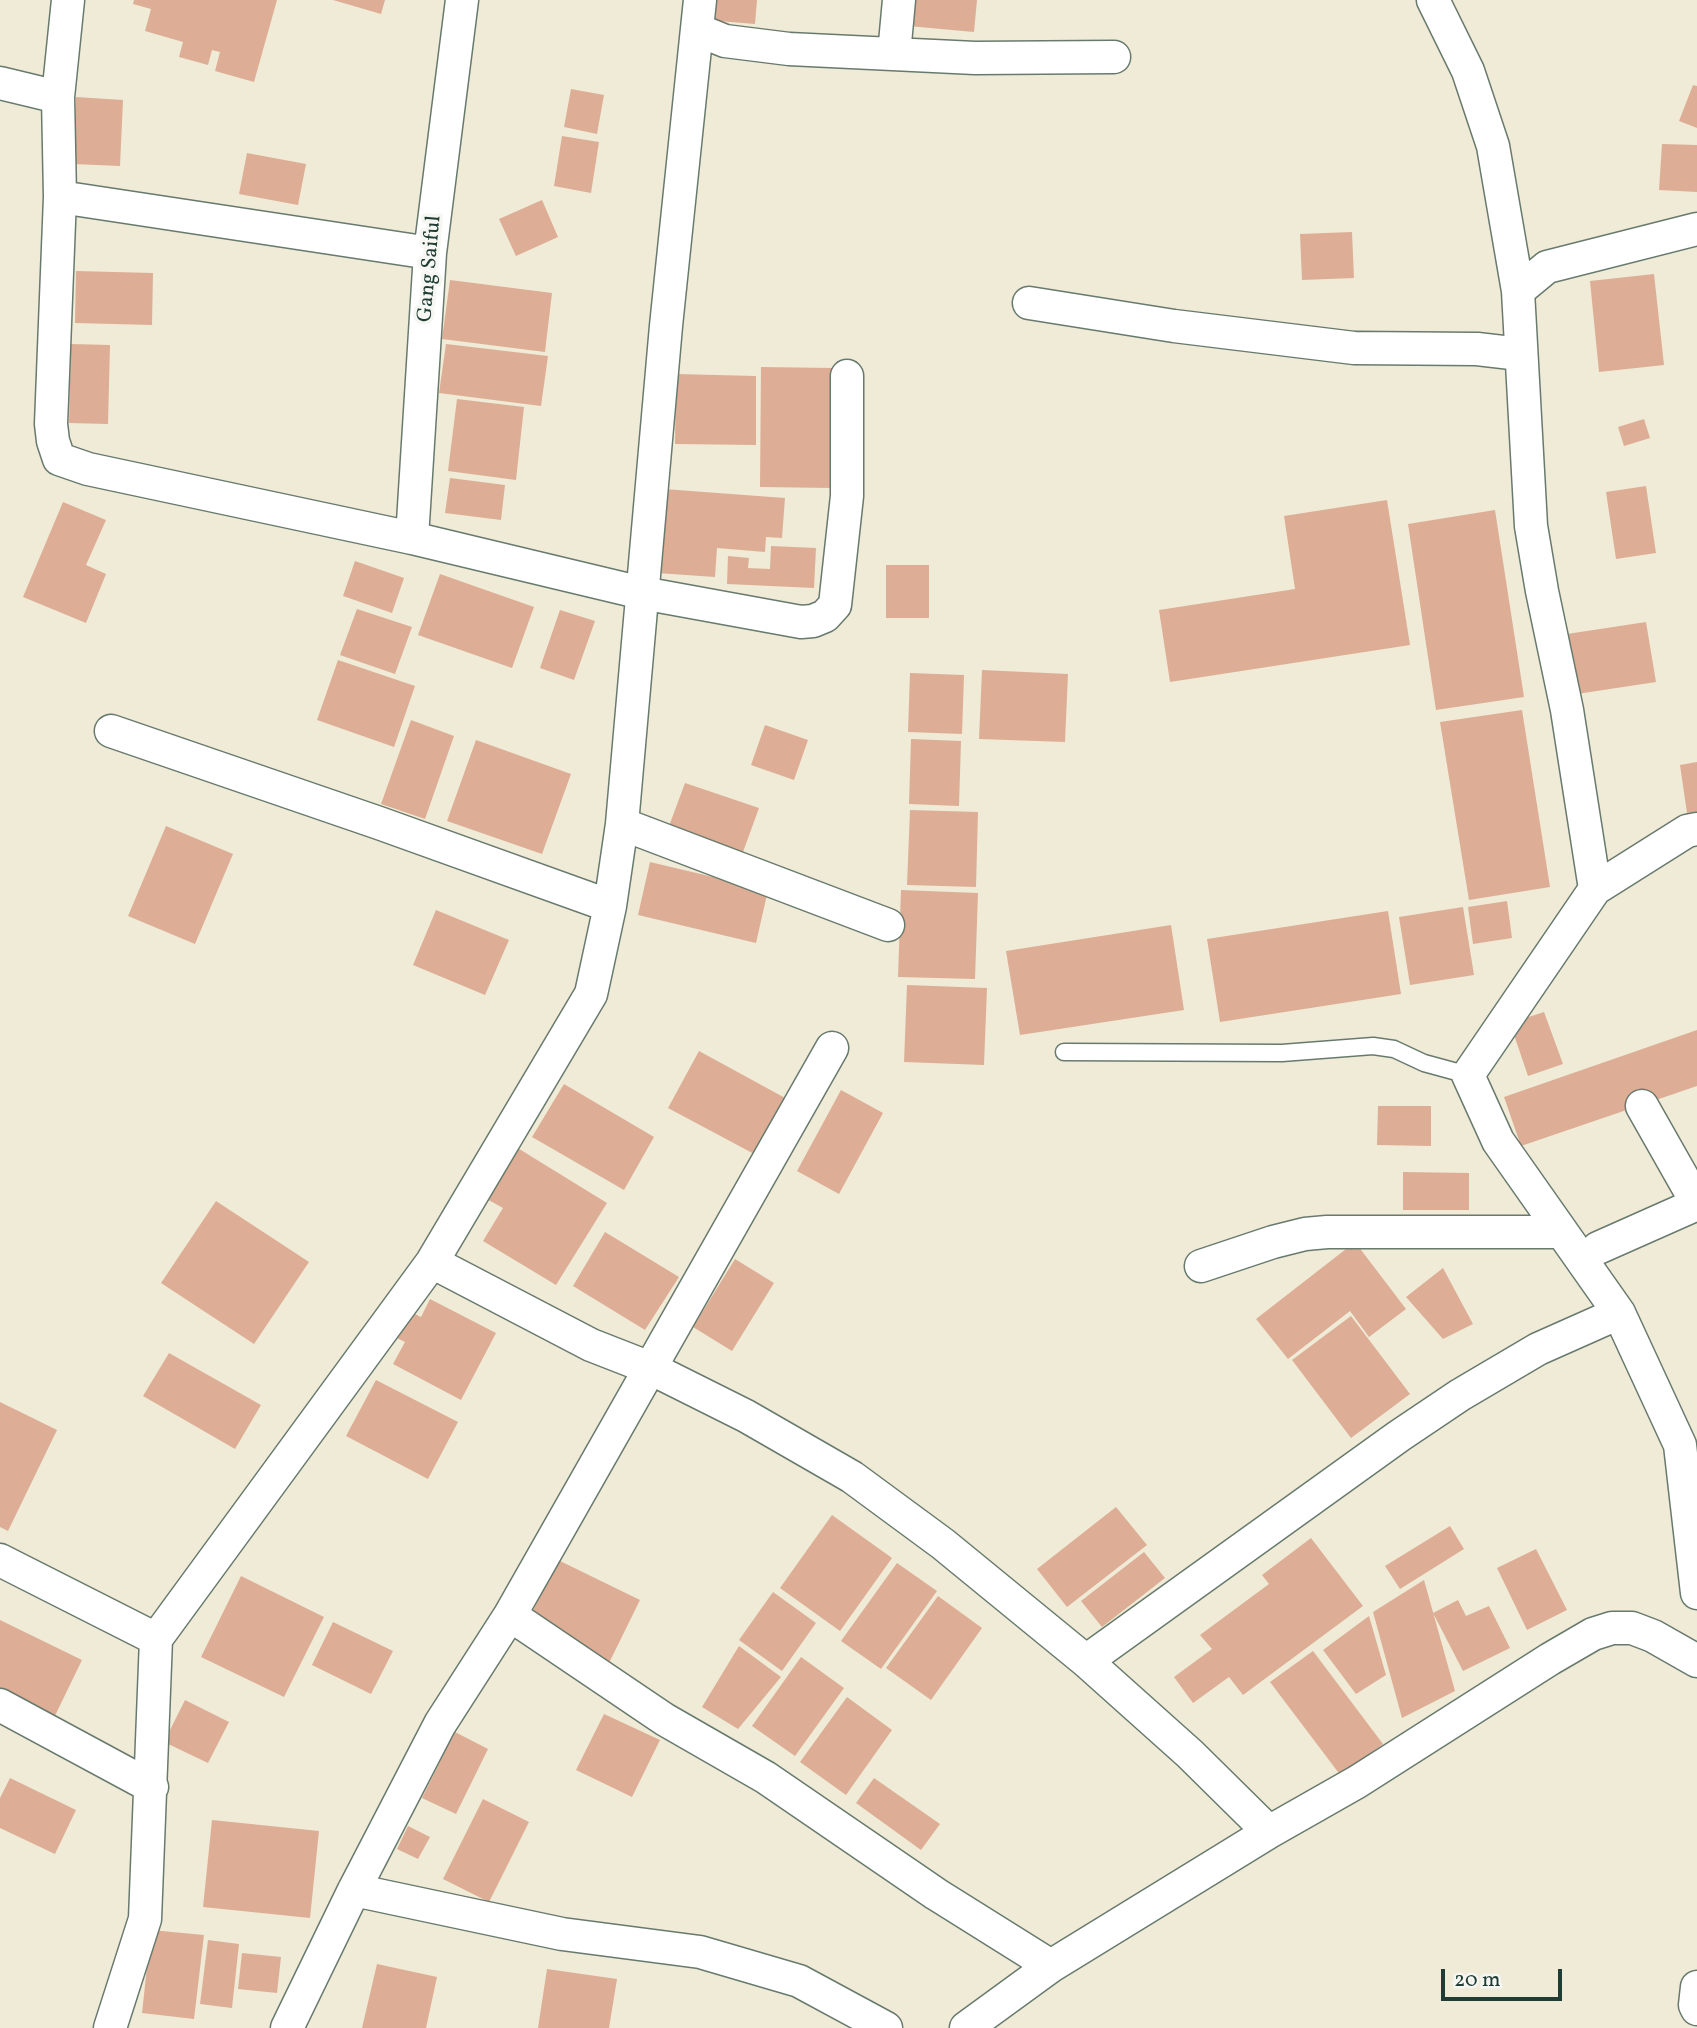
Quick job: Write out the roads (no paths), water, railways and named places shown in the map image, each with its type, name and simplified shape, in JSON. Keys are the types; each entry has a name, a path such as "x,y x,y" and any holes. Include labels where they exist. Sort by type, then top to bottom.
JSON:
{"street":[{"path":"68,0 58,97 60,197 51,424 53,441 60,459 88,470 412,538 642,593 801,622 813,621 825,616 835,605 847,496 847,376"},
{"name":"Gang Saiful","path":"412,538 430,253 462,0"},
{"path":"894,54 899,0"},
{"path":"1433,0 1468,71 1493,146 1518,291 1531,526 1567,710 1595,889"},
{"path":"699,15 725,41 789,49 975,58 1114,57"},
{"path":"110,2028 145,1919 156,1639 432,1262 591,994 610,906 622,824 666,326 699,15"},
{"path":"0,83 58,97"},
{"path":"60,197 430,253"},
{"path":"1518,291 1547,267 1697,229"},
{"path":"1029,303 1161,324 1354,348 1477,349 1520,354"},
{"path":"111,731 610,906"},
{"path":"622,824 888,925"},
{"path":"1697,829 1687,831 1595,889 1468,1075 1498,1141 1619,1313 1680,1445 1697,1593"},
{"path":"287,2028 354,1889 440,1724 510,1615 832,1048"},
{"path":"1598,1248 1697,1203 1642,1106"},
{"path":"1201,1266 1273,1242 1327,1232 1560,1232"},
{"path":"432,1262 591,1345 650,1368 746,1416 852,1477 943,1544 1086,1661 1190,1754 1269,1832"},
{"path":"1086,1661 1460,1395 1538,1349 1619,1313"},
{"path":"0,1560 156,1639"},
{"path":"510,1615 664,1719 765,1777 936,1894 1051,1966"},
{"path":"966,2028 1051,1966 1269,1832 1357,1782 1593,1634 1612,1628 1632,1628 1653,1636 1697,1661"},
{"path":"0,1705 152,1787"},
{"path":"354,1889 562,1934 700,1952 799,1981 886,2028"},
{"path":"1697,1987 1697,2009"}],"lane":[{"path":"1064,1052 1282,1053 1373,1046 1394,1049 1424,1063 1468,1075"}]}
